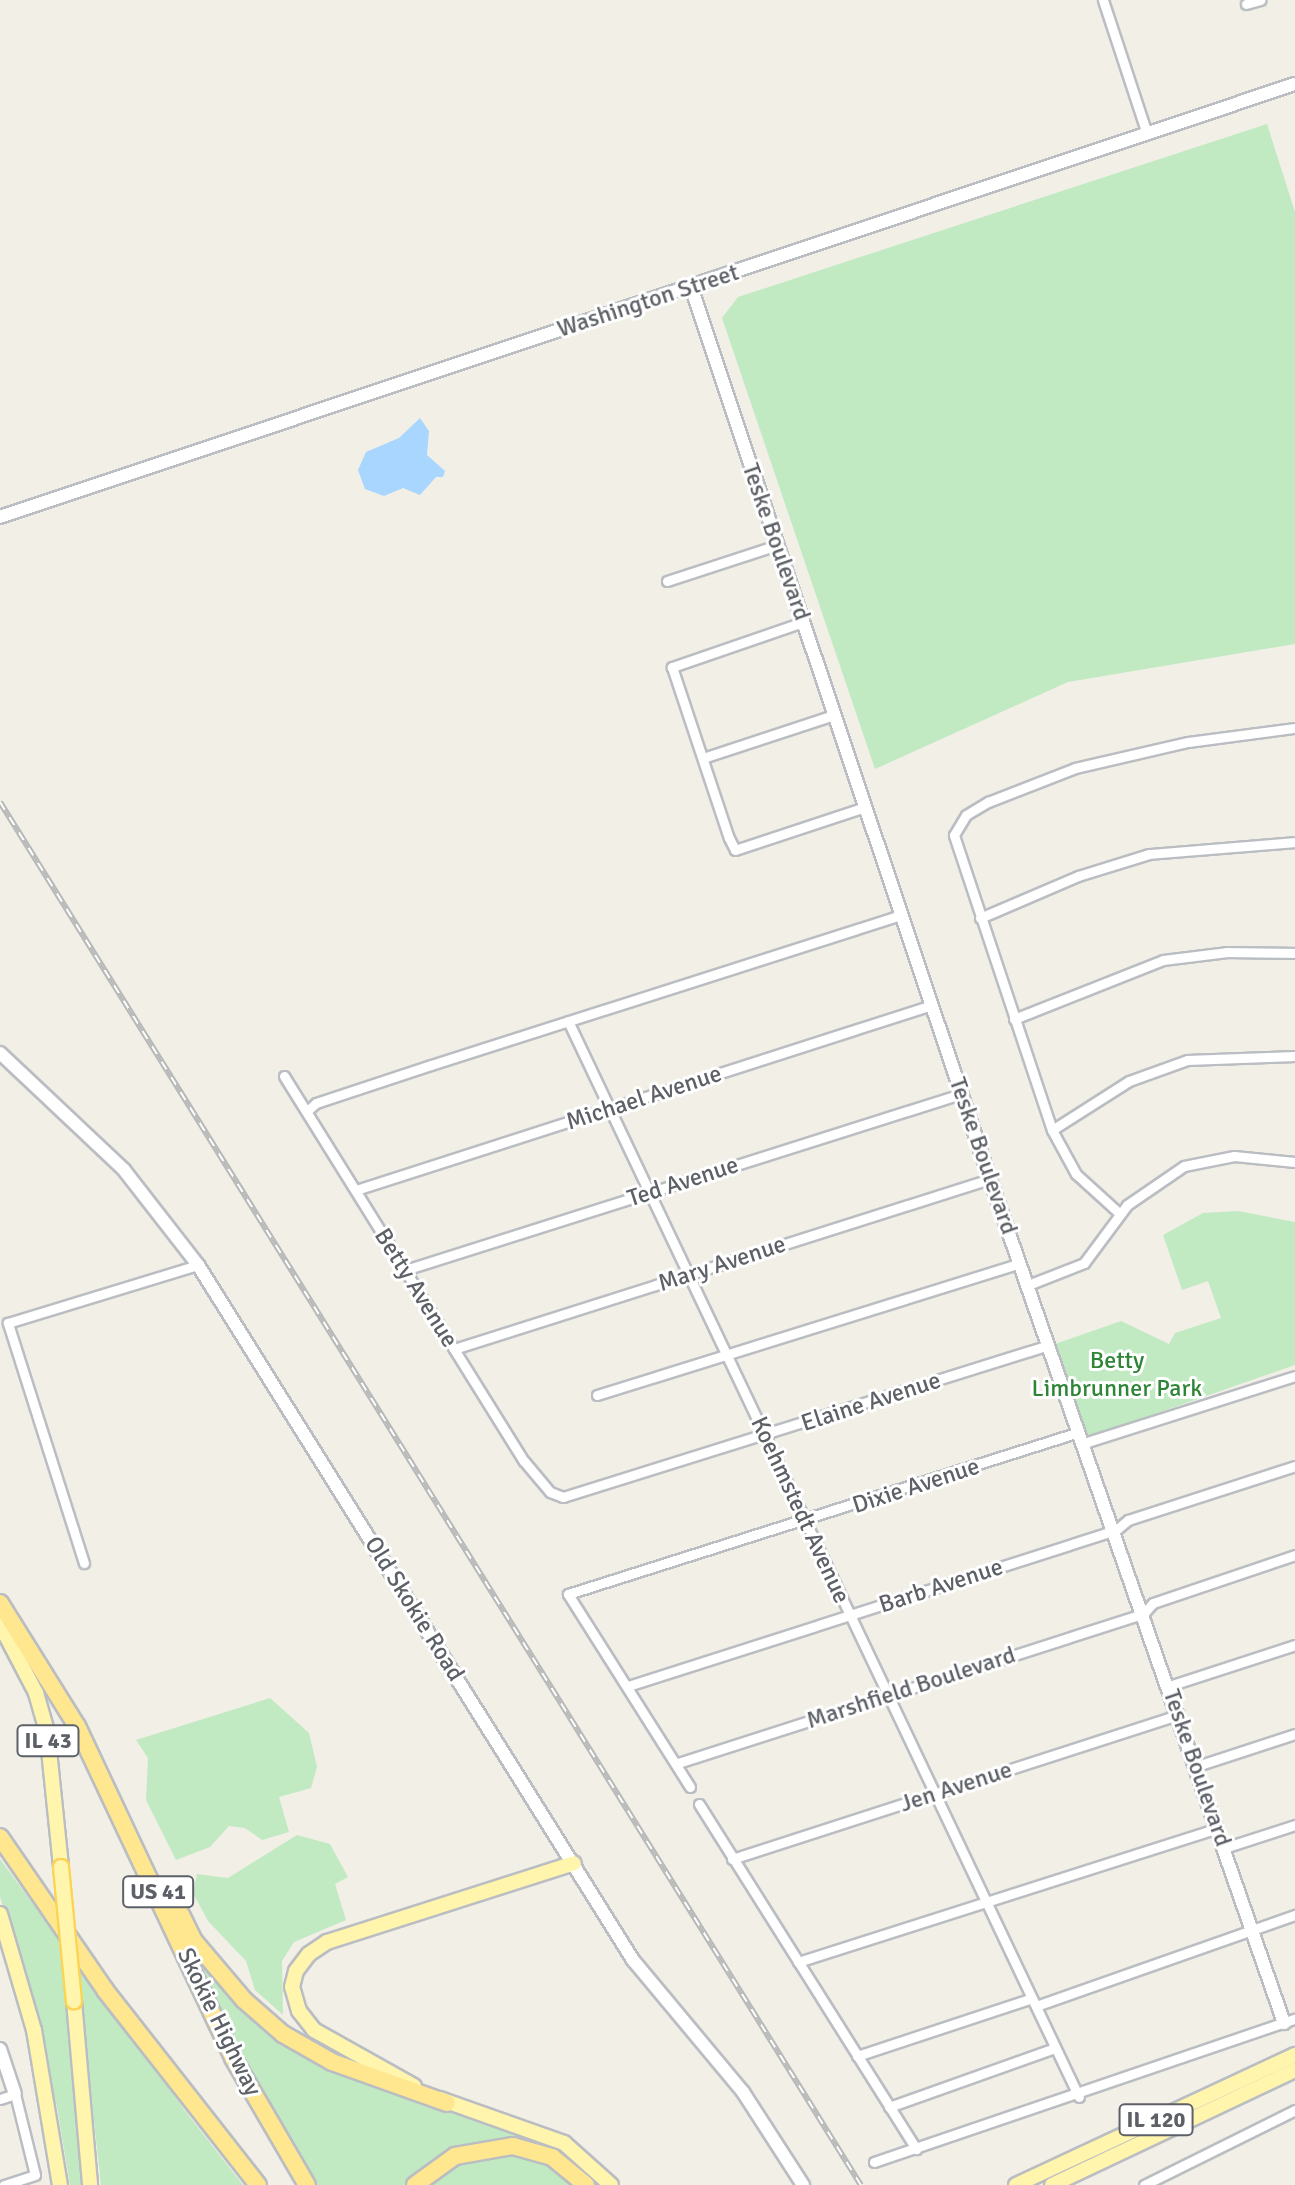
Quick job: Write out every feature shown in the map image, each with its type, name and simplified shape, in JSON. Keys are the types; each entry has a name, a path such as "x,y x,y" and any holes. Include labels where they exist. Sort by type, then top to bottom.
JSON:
{"highway":[{"name":"Skokie Highway","path":"0,1603 77,1726 233,2058 307,2185"},
{"path":"77,1726 120,1794 194,1941 244,2000 283,2034 332,2062 447,2103"},
{"path":"0,1837 105,1990 258,2185"},
{"path":"415,2185 455,2156 513,2146 552,2157 586,2185"}],"main road":[{"name":"IL 43","path":"0,1624 36,1693 47,1731 90,2185"},
{"path":"574,1863 327,1942 309,1954 296,1971 292,1987 299,2011 314,2030 447,2103 564,2143 611,2185"},
{"path":"0,1914 34,2030 60,2185"},
{"name":"IL 120","path":"1016,2185 1295,2055"},
{"name":"IL 120","path":"1052,2185 1295,2070"}],"street":[{"path":"1103,0 1147,134"},
{"path":"1246,4 1260,0"},
{"name":"Washington Street","path":"0,517 1295,84"},
{"name":"Teske Boulevard","path":"691,287 990,1179 1116,1530 1253,1933 1289,2021"},
{"path":"667,581 777,545"},
{"path":"803,622 672,667 735,850 865,807"},
{"path":"703,758 834,715"},
{"path":"1119,1213 1076,1174 1052,1130 954,844 966,815 1029,785 1125,755 1295,728"},
{"path":"980,918 1138,857 1197,847 1295,842"},
{"path":"307,1111 316,1103 902,915"},
{"path":"1014,1019 1163,960 1228,952 1295,953"},
{"name":"Michael Avenue","path":"356,1190 932,1005"},
{"name":"Koehmstedt Avenue","path":"568,1021 1079,2097"},
{"name":"Old Skokie Road","path":"0,1053 124,1170 198,1265 633,1960 743,2092 803,2185"},
{"path":"1052,1130 1103,1095 1156,1070 1216,1056 1295,1056"},
{"name":"Betty Avenue","path":"284,1076 524,1461 555,1493"},
{"name":"Ted Avenue","path":"405,1270 961,1094"},
{"path":"1028,1285 1084,1263 1119,1213 1143,1189 1184,1166 1234,1156 1295,1162"},
{"name":"Mary Avenue","path":"454,1349 990,1179"},
{"path":"597,1395 1020,1263"},
{"path":"84,1563 8,1323 198,1265"},
{"name":"Elaine Avenue","path":"555,1493 580,1494 1049,1345"},
{"name":"Dixie Avenue","path":"628,1686 568,1594 1295,1376"},
{"name":"Barb Avenue","path":"628,1686 1116,1530 1128,1520 1295,1466"},
{"name":"Marshfield Boulevard","path":"678,1763 1144,1613 1153,1603 1295,1555"},
{"path":"1169,1686 1295,1645"},
{"path":"628,1686 690,1787"},
{"name":"Jen Avenue","path":"732,1859 1179,1715"},
{"path":"1197,1766 1295,1734"},
{"path":"699,1804 916,2149"},
{"path":"1224,1848 1295,1825"},
{"path":"798,1962 1218,1828"},
{"path":"857,2056 1253,1933 1295,1915"},
{"path":"874,2162 1079,2097 1289,2021"},
{"path":"889,2107 1055,2048"},
{"path":"0,2049 15,2094 35,2175 4,2185"},
{"path":"0,2099 15,2094"},
{"path":"1144,2185 1295,2110"}],"green space":[{"path":"1267,124 1295,212 1295,644 1068,682 875,769 722,318 738,297"},
{"name":"Betty Limbrunner Park","path":"1238,1211 1295,1222 1295,1365 1086,1438 1055,1344 1121,1321 1169,1344 1175,1333 1221,1318 1208,1281 1182,1290 1163,1235 1203,1213"},
{"path":"270,1698 309,1733 317,1767 311,1788 279,1797 289,1832 262,1840 245,1828 229,1826 210,1847 176,1860 146,1800 148,1758 136,1740"},
{"path":"297,1835 330,1844 348,1877 335,1884 346,1920 294,1942 282,1961 283,2015 255,1990 246,1961 208,1921 193,1893 197,1874 228,1878"},
{"path":"0,1859 243,2185 101,2185 82,2012 66,1992 82,2185 70,2185 57,2107 0,1896"},
{"path":"167,1899 204,1965 265,2030 296,2050 556,2146 602,2185 590,2185 579,2173 500,2140 448,2152 407,2185 312,2185 252,2081"},
{"path":"502,2151 549,2163 576,2185 419,2185 445,2164"}],"water":[{"path":"420,418 429,431 427,455 445,471 443,477 436,477 420,495 403,488 384,496 365,489 358,470 366,452 399,438"}],"railway":[{"path":"0,802 861,2185"}]}
